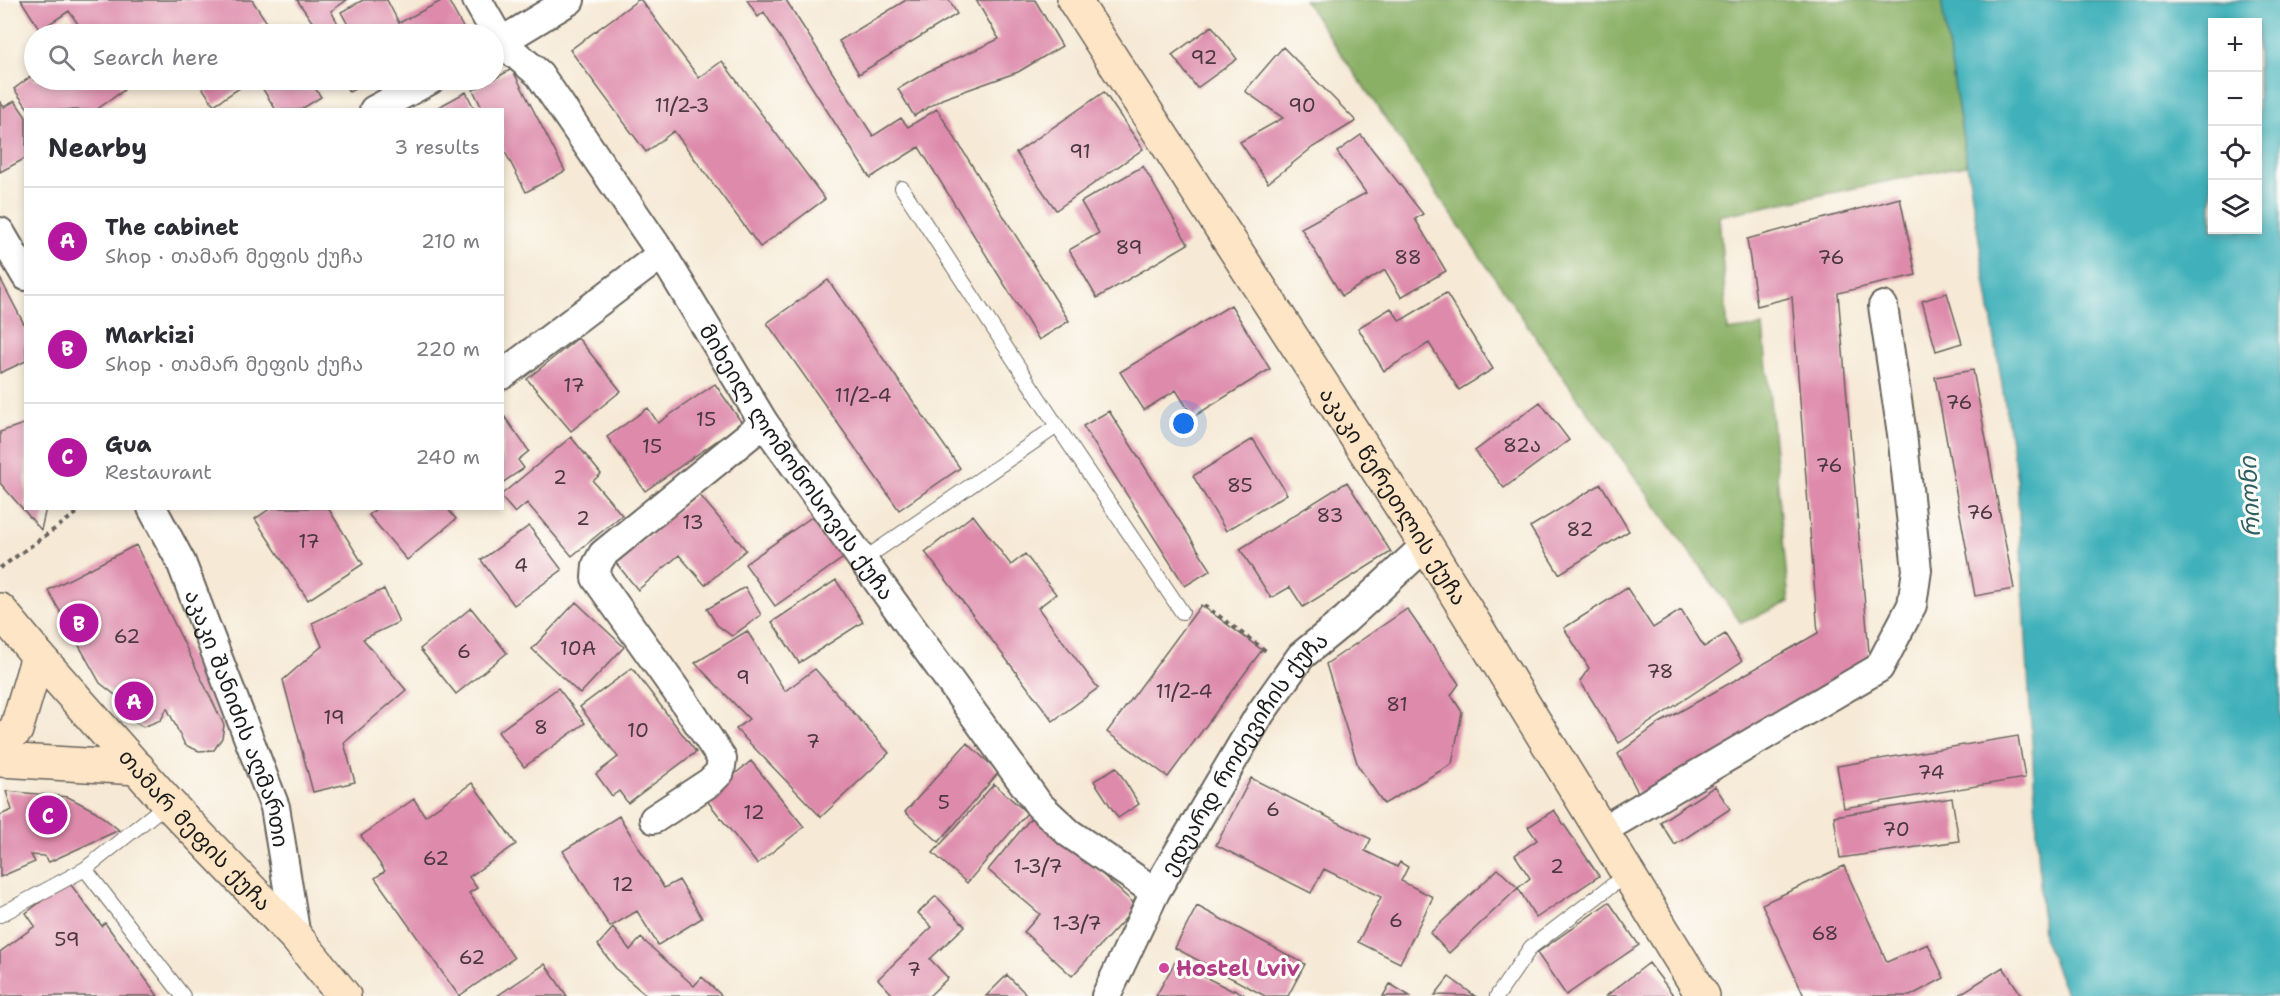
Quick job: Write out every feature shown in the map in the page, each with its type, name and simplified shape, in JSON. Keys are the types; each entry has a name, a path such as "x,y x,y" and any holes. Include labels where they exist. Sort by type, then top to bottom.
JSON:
{"main road":[{"name":"აკაკი წერეთლის ქუჩა","path":"1074,0 1426,545 1703,996"},
{"name":"თამარ მეფის ქუჩა","path":"0,610 38,657 168,802 296,937 344,996"},
{"path":"0,742 16,730 38,657"},
{"path":"0,760 138,768"}],"street":[{"name":"მიხეილ ლომონოსოვის ქუჩა","path":"477,0 488,24"},
{"path":"504,40 570,0"},
{"name":"მიხეილ ლომონოსოვის ქუჩა","path":"504,49 538,74 662,254 764,423 1039,805 1069,833 1155,892"},
{"path":"378,108 411,90"},
{"path":"0,232 24,273"},
{"path":"504,373 662,254"},
{"path":"1601,831 1879,668 1912,605 1917,570 1902,434 1883,306"},
{"path":"654,819 710,782 720,772 722,759 596,578 597,565 603,554 764,423"},
{"name":"აკაკი შანიძის აღმართი","path":"153,510 186,573 275,807 296,937"},
{"name":"ედუარდ როძევიჩის ქუჩა","path":"1106,996 1155,892 1260,714 1301,656 1345,620 1426,545"}],"lane":[{"path":"902,188 1057,426 1182,612"},
{"path":"863,560 1057,426"},
{"path":"0,915 85,868 168,802"},
{"path":"85,868 183,996"},
{"path":"1497,996 1531,947 1627,874"}],"path":[{"path":"0,568 81,510"},
{"path":"1182,612 1196,598 1271,655"}],"green space":[{"path":"1304,0 1941,0 1967,165 1719,216 1728,331 1763,326 1789,602 1741,623 1572,390"}],"water":[{"name":"რიონი","path":"1941,0 2280,0 2280,996 2067,996 2043,937 2017,480"}],"building":[{"path":"21,0 252,0 266,21 262,24 78,24 69,11 49,24 36,24"},
{"path":"297,0 347,0 331,11 338,24 311,24 313,23"},
{"path":"363,0 387,0 399,23 443,0 448,0 461,24 348,24 341,12"},
{"path":"641,0 699,78 722,61 825,199 760,247 674,131 646,152 570,50"},
{"path":"747,0 786,0 873,136 901,118 908,127 937,109 1069,321 1039,340 919,147 870,178 764,12 758,17"},
{"path":"906,0 949,0 957,14 859,74 839,41"},
{"path":"976,0 1035,0 1062,46 1018,72 942,99 914,116 898,89 927,72 999,39"},
{"path":"1212,26 1237,59 1197,88 1172,55"},
{"path":"1283,47 1356,121 1313,147 1268,183 1240,142 1283,118 1245,91"},
{"path":"512,69 565,171 526,192 504,150 504,108 482,108 473,90 504,90 504,73"},
{"path":"24,82 24,90 124,90 99,108 28,108 14,89"},
{"path":"204,90 237,90 214,105"},
{"path":"263,90 316,90 321,97 303,108 275,108"},
{"path":"466,92 474,108 437,108"},
{"path":"1104,92 1143,149 1056,210 1016,153"},
{"path":"15,101 24,114 24,159 0,172 0,102 4,107"},
{"path":"1361,135 1423,214 1415,219 1446,271 1401,297 1385,270 1342,296 1301,228 1366,193 1337,152"},
{"path":"1143,166 1188,244 1097,298 1069,250 1099,233 1081,202"},
{"path":"1900,198 1916,275 1838,293 1870,664 1642,800 1618,754 1658,724 1818,633 1792,297 1757,306 1747,239"},
{"path":"0,278 24,324 24,362 0,373"},
{"path":"828,280 960,468 899,510 767,323"},
{"path":"1446,293 1493,369 1459,390 1429,343 1384,371 1358,328 1391,308 1400,321"},
{"path":"1947,293 1962,343 1936,351 1922,301"},
{"path":"1231,305 1270,369 1193,417 1176,390 1144,410 1120,372"},
{"path":"578,338 621,391 571,431 527,379"},
{"path":"1973,370 2014,589 1975,596 1935,377"},
{"path":"715,384 742,423 645,491 607,437 648,408 658,423"},
{"path":"1540,402 1569,440 1504,488 1475,451"},
{"path":"1109,411 1211,570 1185,586 1083,426"},
{"path":"504,416 529,451 518,460 524,468 504,482"},
{"path":"24,424 24,510 46,510 41,530 0,483 0,432"},
{"path":"571,437 601,474 593,481 622,515 572,556 527,503 515,513 504,500 504,492"},
{"path":"1253,439 1287,494 1226,531 1193,476"},
{"path":"1347,482 1391,552 1303,607 1290,587 1271,598 1240,549"},
{"path":"1601,484 1629,531 1559,574 1530,527"},
{"path":"698,493 746,550 705,585 679,555 638,590 616,563"},
{"path":"268,510 329,510 363,564 308,600 255,519"},
{"path":"375,510 449,510 456,519 407,560 369,515"},
{"path":"816,514 846,556 775,606 745,564"},
{"path":"973,515 1011,565 1025,554 1056,594 1038,608 1098,688 1053,721 925,552"},
{"path":"529,526 562,570 514,605 481,560"},
{"path":"136,545 224,725 222,738 214,750 199,751 185,745 167,708 161,720 143,727 128,718 124,702 100,683 48,590"},
{"path":"836,580 863,622 799,663 772,622"},
{"path":"745,587 761,615 732,636 717,625 707,609"},
{"path":"1627,588 1653,628 1681,610 1704,647 1725,634 1742,661 1619,743 1580,681 1589,668 1564,628"},
{"path":"384,589 399,622 363,639 406,690 344,743 355,782 313,792 283,680 322,646 312,623"},
{"path":"576,602 624,647 580,694 532,649"},
{"path":"1201,605 1262,650 1168,777 1107,732"},
{"path":"471,608 507,653 456,694 420,649"},
{"path":"1407,609 1459,684 1451,695 1462,712 1452,764 1384,804 1358,766 1326,664"},
{"path":"747,631 785,691 815,669 889,753 821,817 736,729 749,719 695,663"},
{"path":"632,668 696,752 628,803 619,791 612,796 596,774 618,757 580,707"},
{"path":"558,688 585,723 524,767 498,732"},
{"path":"2018,736 2025,778 1844,808 1837,766"},
{"path":"967,743 999,772 939,842 905,812"},
{"path":"751,761 804,827 757,864 705,798"},
{"path":"1116,767 1139,804 1118,818 1094,781"},
{"path":"1251,778 1371,839 1365,851 1397,867 1400,862 1408,867 1401,881 1433,897 1400,963 1358,942 1381,897 1324,869 1311,893 1216,845"},
{"path":"472,783 516,844 469,877 477,888 469,893 514,958 459,996 375,878 385,871 361,836 414,799 425,816"},
{"path":"994,784 1027,813 967,883 933,853"},
{"path":"1715,786 1730,809 1675,845 1660,822"},
{"path":"6,791 68,797 95,811 119,830 49,862 44,856 31,855 35,862 0,877 0,815 12,810"},
{"path":"1952,798 1959,841 1840,858 1834,816"},
{"path":"1554,810 1599,876 1536,918 1518,888 1530,878 1515,855 1537,840 1528,827"},
{"path":"1035,813 1137,906 1072,976 1024,932 1040,914 988,870"},
{"path":"619,816 664,888 679,880 702,918 658,945 637,911 610,927 563,851"},
{"path":"1844,866 1887,962 1928,944 1944,978 1910,996 1804,996 1762,904"},
{"path":"1498,869 1518,888 1449,953 1430,933"},
{"path":"68,881 102,926 105,923 158,996 0,996 0,952 35,926 26,913"},
{"path":"936,896 965,926 930,959 948,978 929,996 894,996 878,979 932,927 918,913"},
{"path":"1609,902 1639,945 1566,995 1537,953"},
{"path":"1197,906 1305,964 1288,996 1265,996 1175,948"},
{"path":"613,928 630,950 641,938 694,986 702,977 722,996 647,996 617,970 598,945"},
{"path":"1175,962 1233,991 1234,989 1247,996 1156,996"},
{"path":"1649,963 1674,996 1606,996"},
{"path":"545,964 567,996 497,996"},
{"path":"2003,967 2022,996 1957,996"},
{"path":"1007,975 1028,996 986,996"},
{"path":"1449,977 1475,996 1435,995"},
{"path":"1390,984 1410,996 1383,996"}],"place":[{"name":"Markizi","path":"79,623"},
{"name":"The cabinet","path":"134,701"},
{"name":"Gua","path":"48,815"},
{"name":"Hostel Lviv","path":"1164,968"}]}
